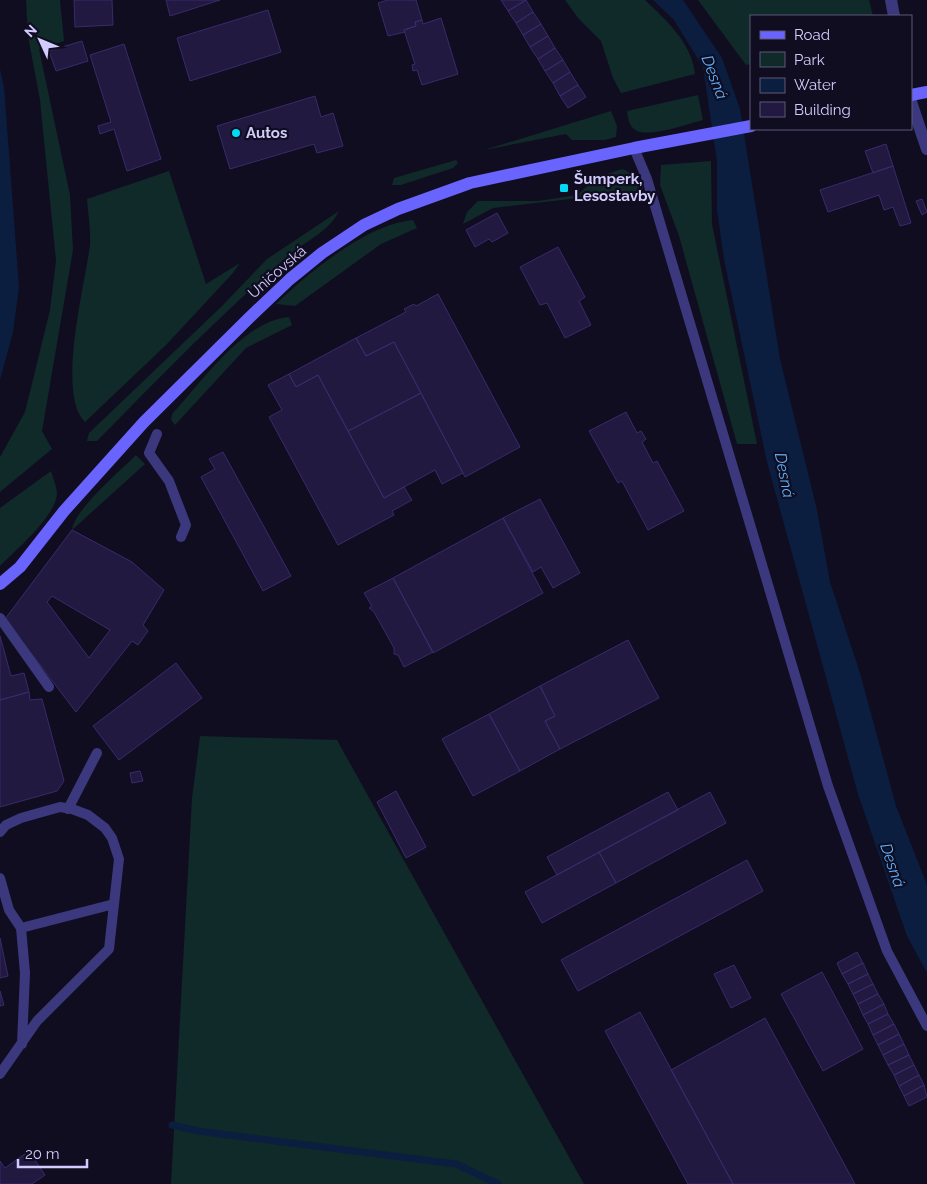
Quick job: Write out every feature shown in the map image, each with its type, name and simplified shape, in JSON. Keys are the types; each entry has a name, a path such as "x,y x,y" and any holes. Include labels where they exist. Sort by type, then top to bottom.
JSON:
{"main road":[{"path":"912,94 927,92"},
{"name":"Uničovská","path":"0,584 20,567 76,498 144,422 283,285 322,253 364,225 398,209 470,183 671,140 750,126"}],"street":[{"path":"891,0 894,15"},
{"path":"912,105 927,149"}],"lane":[{"path":"634,148 650,187 828,786 887,951 927,1026"},
{"path":"157,434 149,453 169,481 186,525 181,538"},
{"path":"0,618 49,687"},
{"path":"68,809 97,753"},
{"path":"0,832 6,825 21,818 60,807 88,814 98,822 112,838 119,859 109,949 48,1009 0,1074"},
{"path":"0,878 9,910 20,928 25,973 22,1045"},
{"path":"20,928 114,904"}],"green space":[{"path":"26,0 60,0 64,41 39,49 70,195 73,250 42,431 52,449 0,492 0,457 25,412 50,310 56,261 40,100 28,36"},
{"path":"565,0 645,0 677,33 689,52 695,74 621,93 613,78 601,41 578,18"},
{"path":"698,0 869,0 873,15 750,15 750,64 746,65"},
{"path":"698,95 703,120 651,132 637,131 629,122 627,111"},
{"path":"611,111 617,126 616,137 605,140 572,140 566,134 484,150"},
{"path":"456,160 458,163 453,168 401,185 392,185 394,178"},
{"path":"711,161 712,224 757,444 737,444 679,236 660,185 661,165"},
{"path":"622,169 639,181 643,187 639,191 493,208 463,224 467,212 478,201 538,201 577,195 598,177"},
{"path":"169,171 206,284 240,263 233,273 166,345 85,422 77,408 73,388 73,364 75,338 90,245 87,199"},
{"path":"339,211 323,231 288,256 214,323 97,441 87,441 89,433 222,306 267,259"},
{"path":"413,220 417,228 381,244 295,306 276,304 304,278 358,240 395,223"},
{"path":"289,317 292,325 246,348 175,425 171,420 172,414 224,355 256,329 272,321"},
{"path":"136,455 145,464 72,530 81,512 89,502"},
{"path":"51,471 57,494 50,513 0,566 0,508"},
{"path":"200,736 337,740 584,1184 171,1184 192,798"}],"water":[{"name":"Desná","path":"653,0 683,0 722,58 740,109 780,359 817,510 830,582 860,673 896,806 927,885 927,973 907,936 858,794 767,462 724,259 717,209 717,161 703,67 674,20"},
{"path":"0,69 4,87 19,287 13,332 0,380"}],"building":[{"path":"74,0 112,0 113,25 75,27"},
{"path":"166,0 220,0 170,16"},
{"path":"388,0 416,0 422,20 415,22 416,26 404,30 405,32 388,36 378,3"},
{"path":"501,0 526,0 508,11"},
{"path":"526,0 533,12 516,23 508,11"},
{"path":"268,10 281,52 190,81 177,38"},
{"path":"533,12 541,24 523,35 516,23"},
{"path":"441,18 458,74 422,85 417,70 413,71 412,65 415,64 404,30 416,26 415,22 422,20 423,24"},
{"path":"541,24 548,36 530,47 523,35"},
{"path":"548,36 555,48 538,59 530,47"},
{"path":"82,41 88,61 56,71 49,51"},
{"path":"124,44 161,159 127,171 114,129 100,134 98,126 111,122 90,55"},
{"path":"555,48 563,60 545,71 538,59"},
{"path":"563,60 570,72 553,83 545,71"},
{"path":"570,72 578,85 560,96 553,83"},
{"path":"578,85 586,97 568,108 560,96"},
{"path":"315,96 321,117 333,113 343,146 317,153 314,144 230,169 217,126"},
{"path":"886,144 893,166 873,173 865,151"},
{"path":"893,166 911,223 900,226 893,207 884,210 879,195 828,212 820,190"},
{"path":"922,199 927,212 922,215 916,201"},
{"path":"497,213 508,233 492,242 489,239 475,247 466,230"},
{"path":"558,247 585,297 579,301 591,325 565,338 547,303 540,305 520,267"},
{"path":"438,294 520,447 465,477 394,342 366,356 356,338 406,312 404,309 414,304 416,306"},
{"path":"356,338 366,356 394,342 421,393 348,431 318,375 296,387 289,374"},
{"path":"289,374 296,387 318,375 384,498 404,487 412,500 392,511 394,515 338,545 269,417 282,410 268,385"},
{"path":"421,393 463,473 442,484 435,470 384,498 348,431"},
{"path":"626,412 637,433 641,431 646,439 642,442 653,463 657,461 684,511 648,530 622,481 618,483 589,431"},
{"path":"223,452 291,576 263,591 201,477 215,469 209,459"},
{"path":"540,499 580,573 553,588 541,567 533,572 503,518"},
{"path":"503,518 543,593 433,653 393,578"},
{"path":"72,530 132,562 164,590 143,625 148,631 138,645 132,641 76,712 5,619","holes":["52,596 110,630 89,658 47,602"]},
{"path":"393,578 433,652 404,667 398,655 394,654 394,648 374,612 369,608 372,606 364,593"},
{"path":"0,636 11,676 24,673 29,692 0,700"},
{"path":"628,640 659,698 560,749 545,721 555,716 540,686"},
{"path":"176,663 202,698 119,760 93,726"},
{"path":"540,686 555,716 545,721 560,749 520,771 489,714"},
{"path":"29,692 30,700 42,699 64,781 57,791 0,807 0,700"},
{"path":"489,714 520,771 473,796 442,739"},
{"path":"140,771 143,781 132,783 130,773"},
{"path":"396,791 426,847 406,858 377,802"},
{"path":"668,792 678,810 557,875 547,857"},
{"path":"710,792 726,823 616,883 599,852"},
{"path":"599,852 616,883 542,923 525,892"},
{"path":"747,860 763,891 578,991 561,960"},
{"path":"0,938 8,976 0,978"},
{"path":"857,952 863,963 842,974 837,963"},
{"path":"863,963 868,974 848,984 842,974"},
{"path":"734,965 751,998 731,1008 714,974"},
{"path":"822,972 863,1049 823,1071 781,994"},
{"path":"868,974 873,984 853,994 848,984"},
{"path":"873,984 878,994 858,1004 853,994"},
{"path":"0,991 4,1005 0,1006"},
{"path":"878,994 884,1004 863,1015 858,1004"},
{"path":"884,1004 888,1014 868,1024 863,1015"},
{"path":"640,1012 733,1184 688,1184 605,1031"},
{"path":"888,1014 894,1024 873,1035 868,1024"},
{"path":"765,1018 855,1184 733,1184 671,1070"},
{"path":"894,1024 899,1034 878,1045 873,1035"},
{"path":"899,1034 904,1044 883,1055 878,1045"},
{"path":"904,1044 909,1055 888,1065 883,1055"},
{"path":"909,1055 914,1065 894,1075 888,1065"},
{"path":"914,1065 919,1075 899,1086 894,1075"},
{"path":"919,1075 924,1085 904,1096 899,1086"},
{"path":"924,1085 927,1097 909,1106 904,1096"},
{"path":"29,1151 45,1175 32,1184 0,1184 0,1161 5,1168"}],"waterway":[{"path":"172,1125 198,1131 456,1164 498,1184"}],"place":[{"name":"Autos","path":"236,133"},
{"name":"Šumperk, Lesostavby","path":"564,188"}]}
